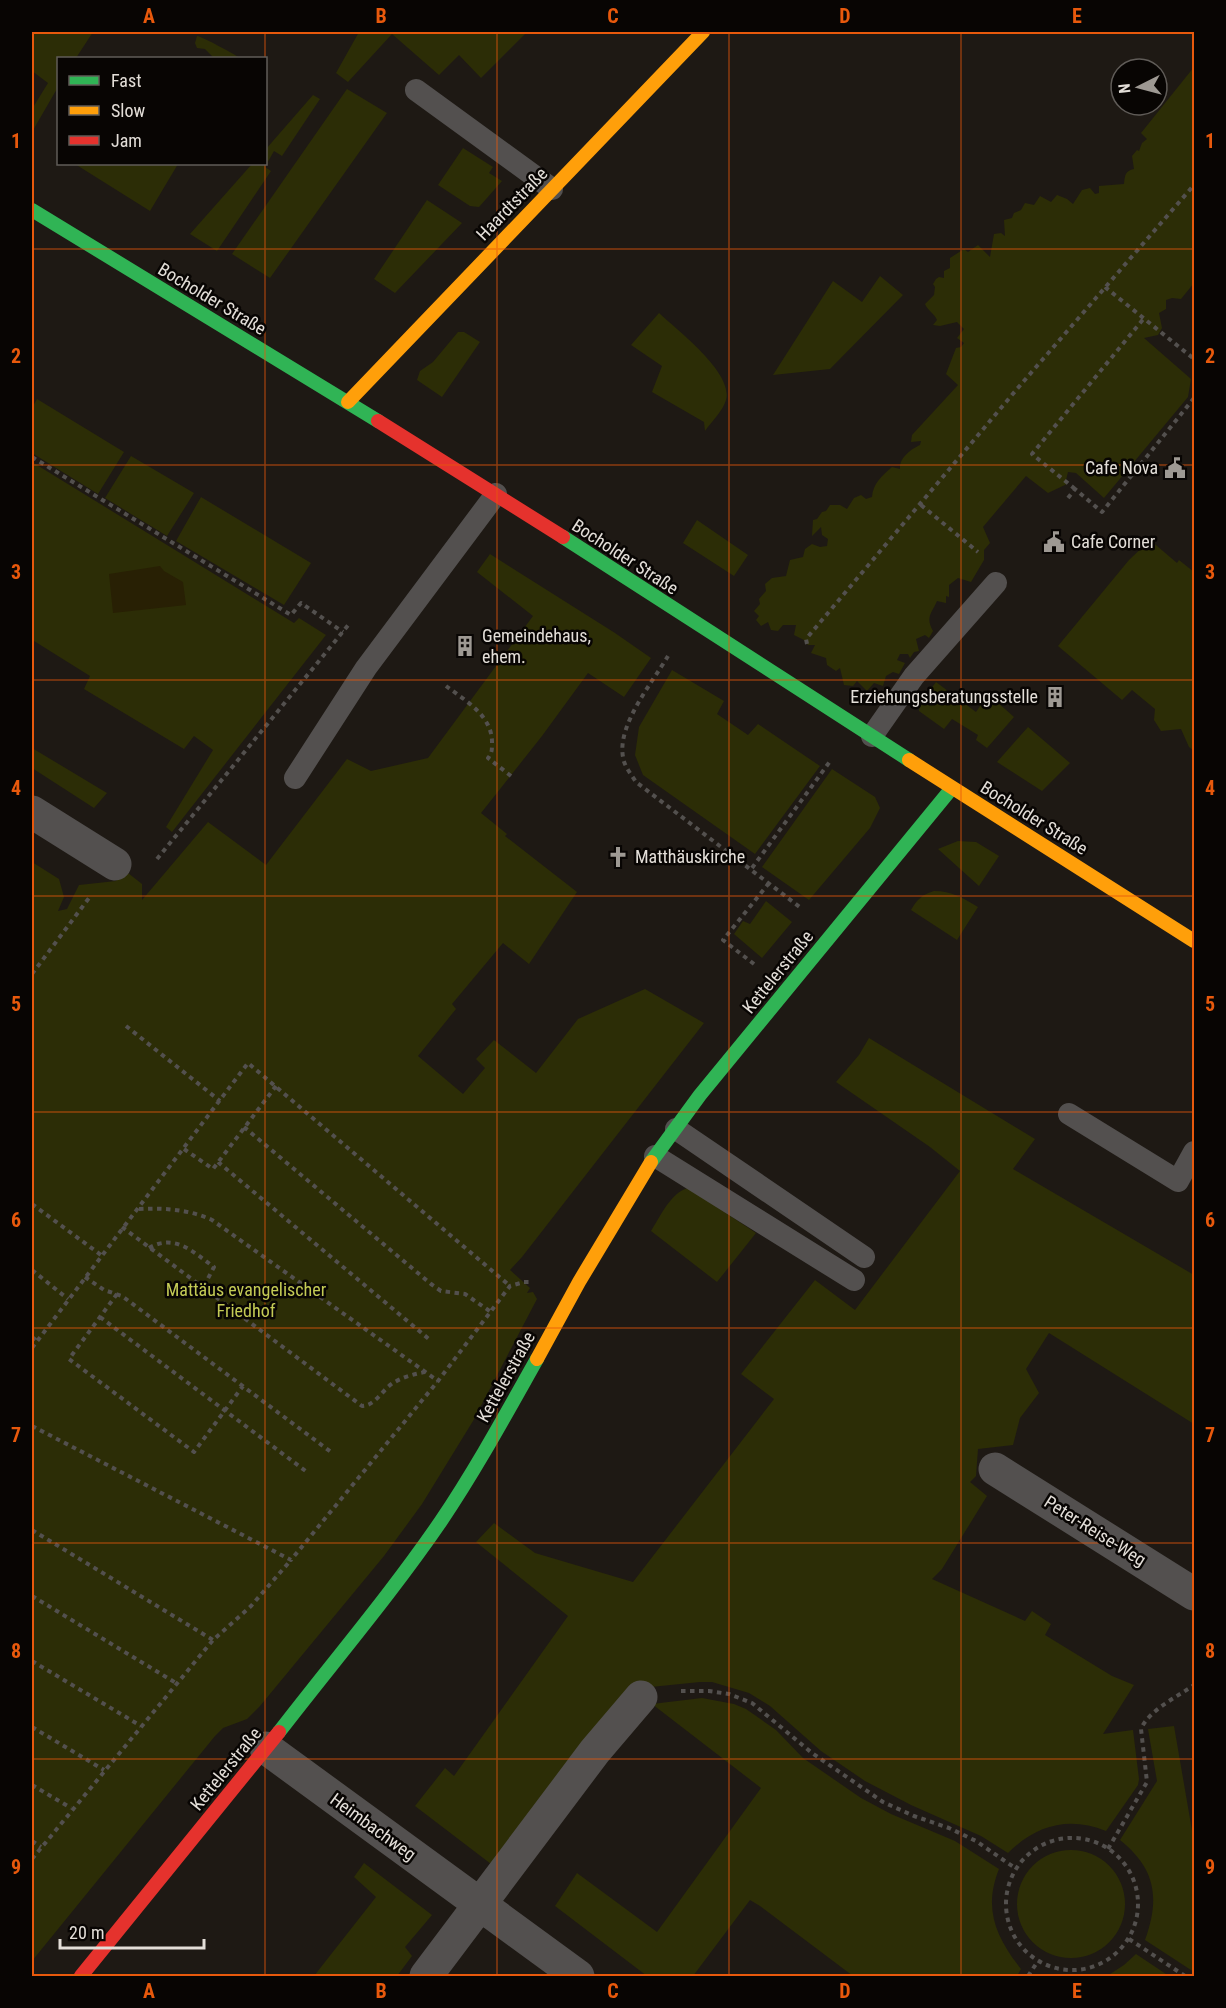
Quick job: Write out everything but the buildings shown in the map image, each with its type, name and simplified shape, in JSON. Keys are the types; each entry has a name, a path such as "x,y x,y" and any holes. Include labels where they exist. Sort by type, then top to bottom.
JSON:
{"street":[{"name":"Haardtstraße","path":"348,402 703,32"},
{"name":"Bocholder Straße","path":"32,210 496,494 690,621 1194,941"},
{"name":"Kettelerstraße","path":"81,1977 266,1748 440,1522 487,1448 579,1282 655,1156 700,1095 952,788"},
{"path":"32,813 115,864"},
{"name":"Peter-Reise-Weg","path":"995,1469 1194,1594"},
{"path":"426,1977 595,1751 641,1697"},
{"name":"Heimbachweg","path":"266,1748 578,1977"}],"lane":[{"path":"416,90 552,189"},
{"path":"295,778 366,668 496,494"},
{"path":"872,736 914,676 996,583"},
{"path":"1069,1114 1178,1180 1194,1152"},
{"path":"676,1129 864,1257"},
{"path":"655,1156 854,1280"}],"path":[{"path":"808,695 827,661 808,650 806,639 1194,184"},
{"path":"1106,287 1194,359"},
{"path":"1145,317 1032,454 1102,512 1194,398"},
{"path":"32,457 291,615 301,603 343,632"},
{"path":"1068,498 1076,489"},
{"path":"921,505 985,558"},
{"path":"690,621 627,723 622,746 623,759 636,782 752,868 832,933"},
{"path":"32,974 115,864 150,867 350,622"},
{"path":"446,686 483,716 492,734 492,753 488,758 511,776"},
{"path":"752,868 831,759 822,753"},
{"path":"723,940 769,883"},
{"path":"719,936 787,989"},
{"path":"126,1026 220,1101"},
{"path":"32,1348 248,1063 510,1286"},
{"path":"184,1149 213,1169 276,1086"},
{"path":"244,1126 431,1284 441,1291 465,1294 491,1312"},
{"path":"218,1162 430,1340"},
{"path":"32,1204 101,1255"},
{"path":"138,1209 163,1208 200,1214 212,1220 438,1381"},
{"path":"122,1227 362,1406 369,1406 398,1380 425,1372"},
{"path":"149,1248 159,1242 176,1242 214,1267 203,1288"},
{"path":"32,1270 68,1299"},
{"path":"85,1277 104,1290 117,1294 331,1452"},
{"path":"32,1858 213,1640 251,1606 291,1560 438,1381 510,1286 524,1282 579,1282"},
{"path":"117,1294 69,1359 194,1452 243,1386"},
{"path":"100,1317 307,1472"},
{"path":"32,1337 37,1341"},
{"path":"32,1426 291,1560"},
{"path":"32,1530 213,1640"},
{"path":"32,1596 176,1683"},
{"path":"32,1660 141,1726"},
{"path":"1108,1849 1147,1782 1141,1730 1143,1723 1194,1685"},
{"path":"641,1697 703,1690 729,1694 752,1703 812,1753 883,1802 976,1841 1015,1868"},
{"path":"32,1727 104,1770"},
{"path":"32,1785 72,1808"},
{"path":"1082,1839 1108,1849 1125,1864 1136,1885 1136,1920 1129,1939 1119,1952 1105,1962 1082,1970 1055,1968 1038,1961 1020,1945 1009,1922 1006,1896 1015,1868 1024,1856 1036,1847 1058,1840 1082,1839"},
{"path":"32,1841 41,1846"},
{"path":"1129,1939 1185,1977"},
{"path":"1028,1977 1038,1961"}],"green space":[{"path":"32,32 93,32 77,57 57,57 57,89 32,132 32,109 48,83 32,71"},
{"path":"359,32 527,32 481,78 459,55 439,75 392,34 348,82 336,73"},
{"path":"197,36 238,57 213,57 205,49 197,48 195,43"},
{"path":"1194,67 1194,283 1181,299 1166,300 1166,309 1159,313 1162,328 1158,335 1144,338 1191,379 1188,397 1104,498 1076,473 1068,472 1067,484 1048,493 1026,476 983,527 990,543 984,550 984,560 971,582 958,578 949,585 949,597 946,596 946,603 937,601 930,615 933,631 929,638 925,635 916,639 919,651 914,652 910,658 908,654 900,654 897,660 905,663 899,674 893,672 886,676 883,686 874,683 867,691 857,681 853,686 844,685 840,668 836,671 827,665 826,658 811,653 815,645 808,645 794,635 796,625 783,625 778,631 771,630 768,622 761,626 756,620 759,616 754,611 760,604 759,599 766,591 765,584 772,578 786,576 790,560 803,557 805,549 812,544 820,547 827,546 828,539 822,535 821,527 812,536 813,520 817,519 830,505 840,505 847,509 854,498 861,495 866,499 872,497 876,484 882,477 892,467 900,469 909,451 920,445 921,441 911,442 912,435 958,385 946,374 956,348 961,347 964,343 957,338 964,329 957,322 940,326 933,325 937,320 925,304 934,295 933,284 936,279 944,278 944,271 950,268 950,258 964,249 968,252 978,245 990,257 994,234 1001,233 1005,236 1004,220 1012,218 1025,203 1034,205 1040,196 1051,202 1057,195 1073,204 1082,190 1090,188 1095,194 1099,193 1099,186 1124,184 1126,174 1134,169 1132,156 1137,150 1139,151 1142,143 1147,139 1141,133 1154,117 1169,117 1169,98"},
{"path":"347,89 387,113 270,278 232,254"},
{"path":"313,95 320,99 282,156 274,151 267,163 267,148"},
{"path":"463,148 493,167 489,173 502,181 479,207 470,206 438,185"},
{"path":"77,165 177,165 150,211"},
{"path":"251,165 266,165 265,167 271,171 217,251 190,234"},
{"path":"427,200 462,223 395,293 374,279"},
{"path":"880,276 903,295 830,369 773,375 833,281 862,302"},
{"path":"659,313 713,365 726,389 726,400 720,412 705,431 704,422 652,392 662,366 631,345"},
{"path":"458,332 464,332 480,342 442,397 417,380 420,371 433,362"},
{"path":"37,399 124,452 98,494 32,453 32,408"},
{"path":"131,456 194,493 167,536 105,498"},
{"path":"32,462 294,623 299,618 326,635 172,832 166,827 213,750 194,736 184,749 84,689 90,676 34,641 32,644"},
{"path":"201,497 311,563 284,605 176,541"},
{"path":"697,520 748,555 734,576 683,543"},
{"path":"1150,540 1177,563 1179,560 1194,572 1194,751 1189,747 1181,729 1161,731 1154,720 1155,709 1132,690 1122,700 1058,646 1129,560"},
{"name":"Mattäus evangelischer Friedhof","path":"490,554 651,658 624,697 588,673 481,813 507,834 505,836 577,892 529,964 503,943 452,1004 456,1009 418,1056 463,1094 485,1068 476,1059 494,1040 536,1073 578,1019 645,989 704,1023 510,1270 530,1288 527,1293 533,1292 537,1299 473,1421 422,1504 384,1556 260,1706 247,1719 223,1728 215,1736 32,1961 32,862 59,879 64,897 58,911 67,909 79,885 116,881 119,875 128,873 142,884 142,900 208,822 266,865 347,759 371,771 428,758 533,616 477,572"},
{"path":"672,670 724,701 717,714 748,735 758,724 820,766 755,854 643,775 635,755 639,727"},
{"path":"936,682 976,712 988,694 1014,717 987,748 976,740 978,735 952,719 944,729 919,711 919,705"},
{"path":"1028,727 1070,763 1042,791 997,762"},
{"path":"32,748 107,793 94,808 32,768"},
{"path":"832,769 875,797 880,808 870,828 809,900 762,867"},
{"path":"958,841 976,842 999,856 979,886 938,849"},
{"path":"934,891 952,894 978,907 957,940 911,910 920,898"},
{"path":"766,901 792,922 762,958 734,934 743,921 750,924"},
{"path":"869,1038 1035,1139 1013,1169 1194,1275 1194,1424 1049,1333 1026,1369 1039,1393 1020,1418 1013,1445 978,1449 976,1476 970,1482 987,1496 942,1569 932,1579 1025,1621 1032,1611 1051,1624 1045,1635 1112,1676 1134,1685 1103,1734 1133,1730 1138,1785 1106,1831 1079,1824 1054,1826 1030,1836 1008,1853 981,1836 911,1805 865,1781 821,1751 770,1706 749,1693 712,1682 631,1689 491,1864 415,1806 445,1768 454,1776 568,1616 476,1542 494,1523 535,1553 633,1582 774,1399 741,1374 815,1280 855,1310 960,1171 930,1147 836,1082 859,1055"},
{"path":"688,1188 756,1233 717,1282 651,1231 676,1194"},
{"path":"702,1698 734,1704 746,1709 776,1730 803,1758 861,1798 891,1814 955,1841 999,1869 994,1883 992,1910 999,1934 1021,1969 1017,1976 853,1976 750,1900 693,1976 647,1976 555,1906 577,1873 657,1932 761,1788 652,1704"},
{"path":"1174,1726 1194,1842 1194,1972 1145,1940 1152,1911 1152,1885 1141,1862 1120,1840 1157,1781 1148,1729"},
{"path":"1071,1850 1092,1854 1109,1866 1121,1883 1125,1904 1121,1925 1109,1942 1092,1954 1071,1958 1050,1954 1033,1942 1021,1925 1017,1904 1021,1883 1033,1866 1050,1854"},
{"path":"364,1863 432,1915 405,1947 412,1956 397,1976 314,1976 376,1897 354,1877"},
{"path":"1136,1954 1169,1976 1107,1976"}],"sand":[{"path":"160,566 164,571 183,582 186,605 113,613 109,574"}],"traffic: fast":[{"path":"32,210 378,421"},
{"path":"563,537 909,760"},
{"path":"651,1162 700,1095 952,788"},
{"path":"279,1732 382,1601 441,1521 479,1461 537,1359"}],"traffic: slow":[{"path":"348,402 703,32"},
{"path":"909,760 1194,941"},
{"path":"537,1359 579,1282 651,1162"}],"traffic: jam":[{"path":"378,421 563,537"},
{"path":"81,1976 279,1732"}],"place":[{"name":"Cafe Nova","path":"1175,468"},
{"name":"Cafe Corner","path":"1054,542"},
{"name":"Gemeindehaus, ehem.","path":"465,646"},
{"name":"Erziehungsberatungsstelle","path":"1055,697"},
{"name":"Matthäuskirche","path":"618,857"}]}
